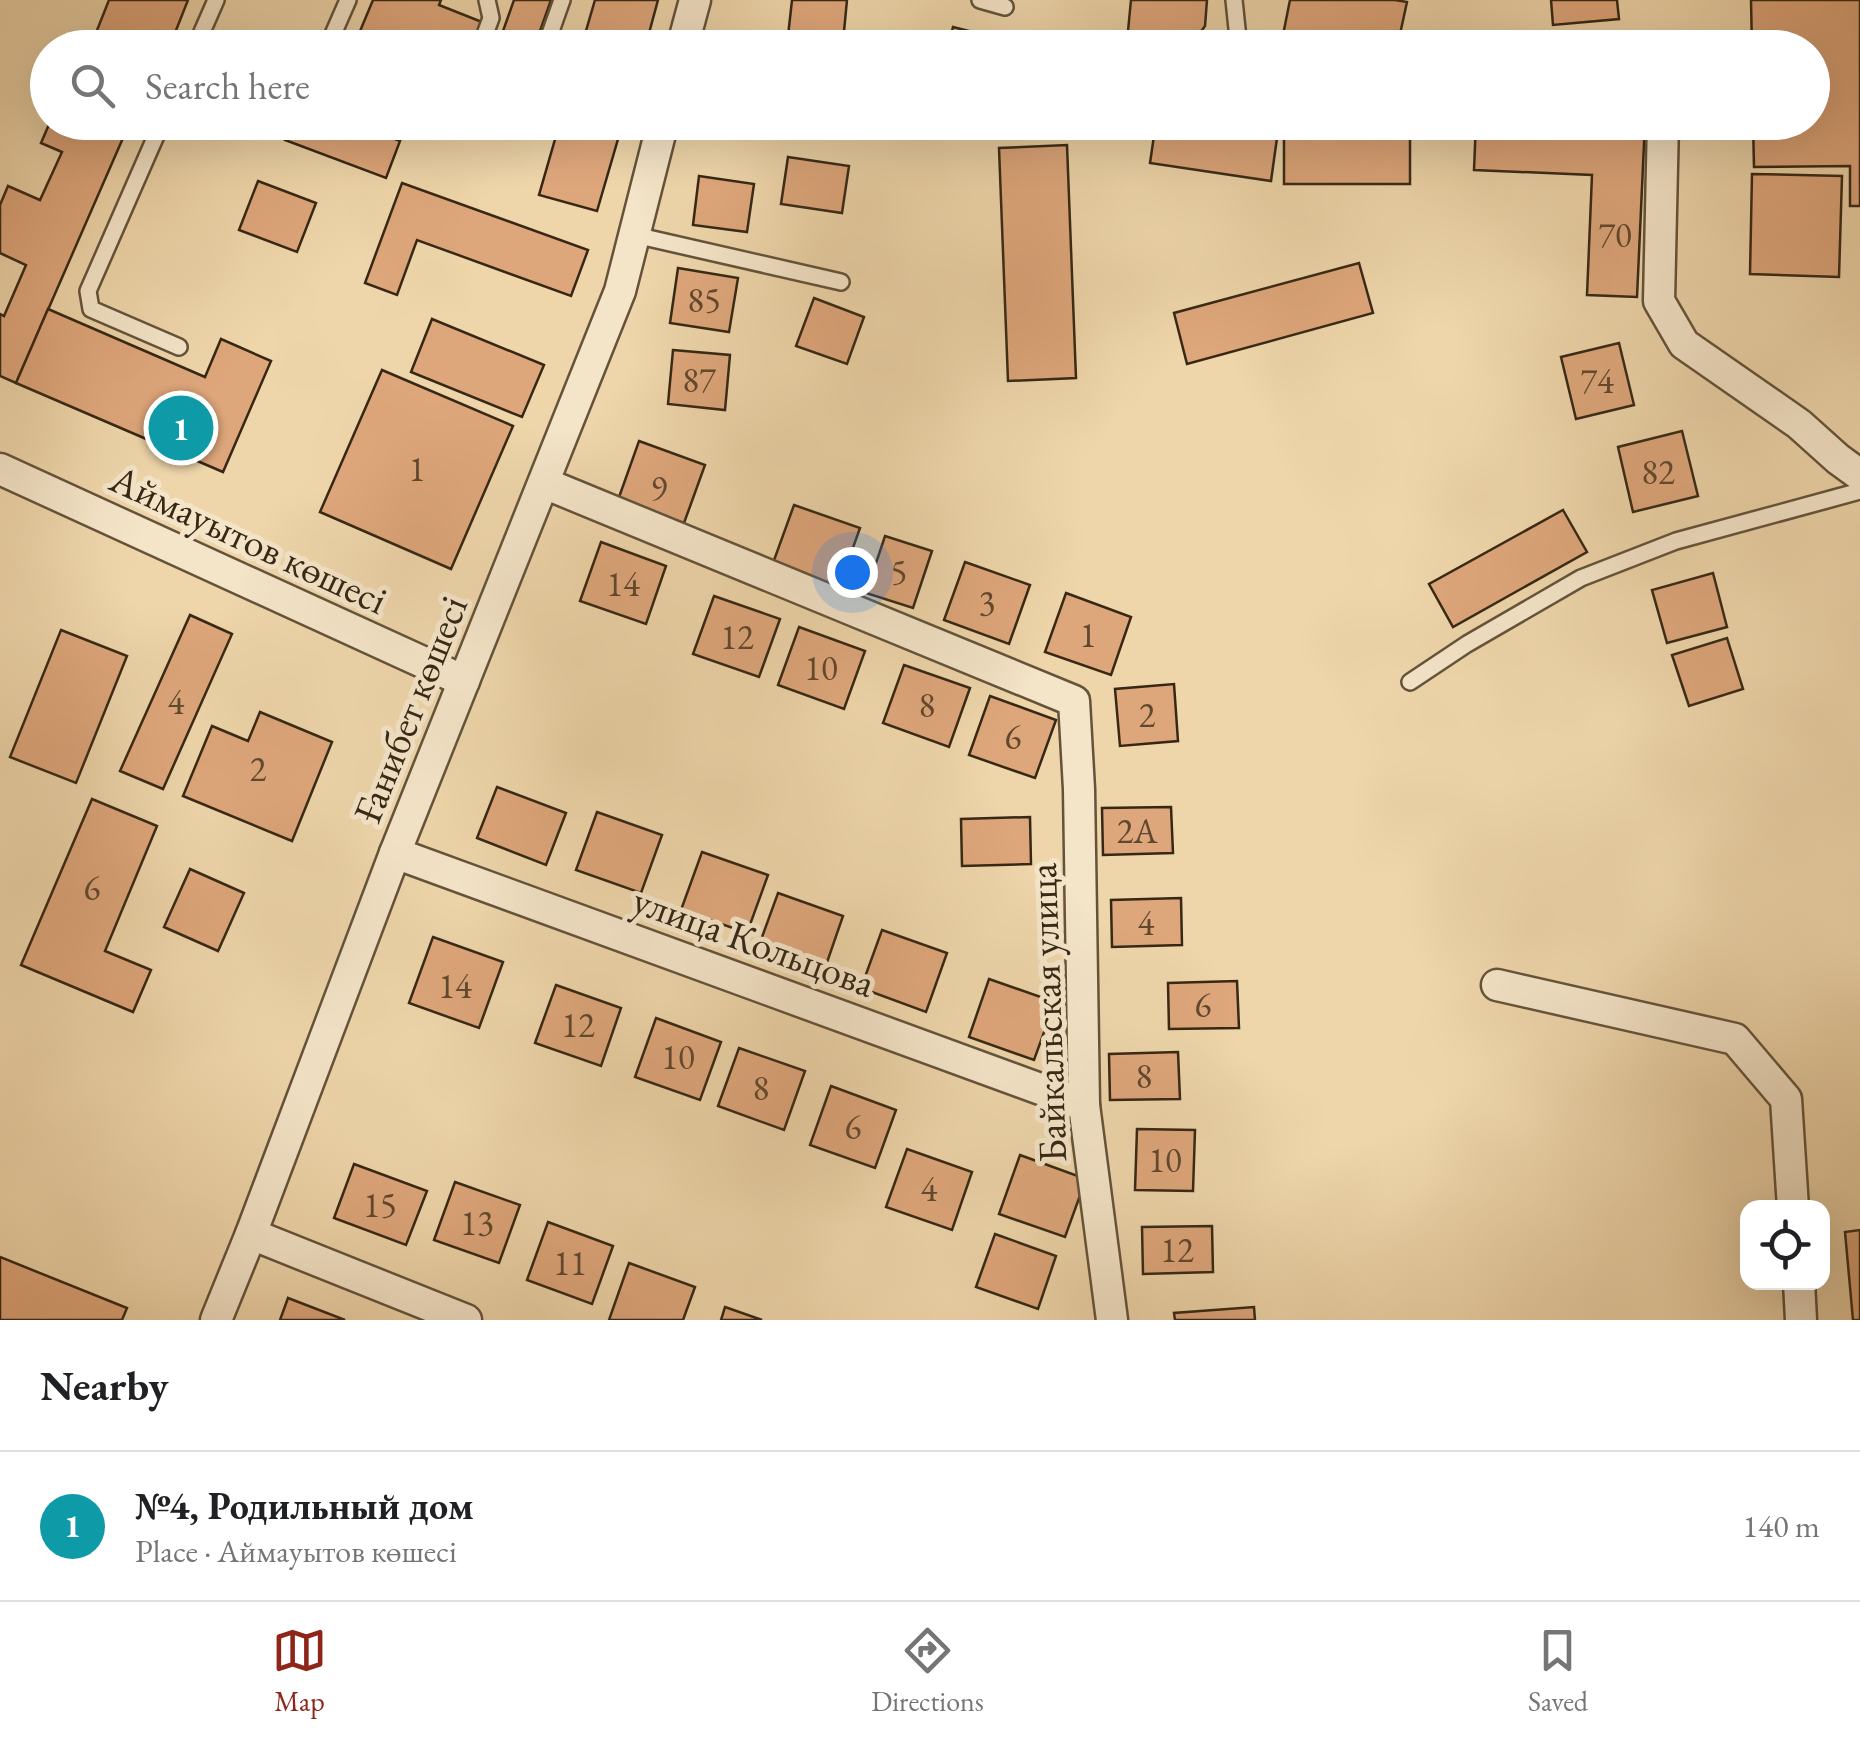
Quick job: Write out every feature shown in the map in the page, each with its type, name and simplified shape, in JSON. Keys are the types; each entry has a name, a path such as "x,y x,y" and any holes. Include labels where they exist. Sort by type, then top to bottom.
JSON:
{"street":[{"path":"686,30 694,0"},
{"name":"Ғанибет көшесі","path":"216,1320 395,852 620,291 658,140"},
{"path":"1663,140 1660,301 1684,344 1799,424 1860,475"},
{"name":"Аймауытов көшесі","path":"0,469 464,681"},
{"name":"Байкальская улица","path":"544,483 1074,701 1084,1105 1112,1320"},
{"name":"улица Кольцова","path":"395,852 1084,1105"},
{"path":"1497,985 1736,1039 1786,1099 1793,1200"},
{"path":"251,1234 466,1320"},
{"path":"1800,1290 1802,1320"}],"lane":[{"path":"203,30 216,0"},
{"path":"335,30 348,0"},
{"path":"487,0 491,18 487,30"},
{"path":"551,30 562,0"},
{"path":"980,0 1005,7"},
{"path":"1234,0 1237,30"},
{"path":"154,140 88,291 91,309 179,347"},
{"path":"634,235 841,282"},
{"path":"1410,682 1581,578 1676,541 1860,491"}],"building":[{"path":"109,0 188,0 176,30 97,30"},
{"path":"373,0 441,0 439,5 482,22 479,30 360,30"},
{"path":"514,0 551,0 540,30 503,30"},
{"path":"595,0 658,0 650,30 586,30"},
{"path":"792,0 847,0 844,30 789,30"},
{"path":"1131,0 1207,0 1202,30 1128,30"},
{"path":"1290,0 1407,2 1401,30 1284,30"},
{"path":"1551,0 1617,0 1619,19 1553,25"},
{"path":"1751,0 1860,0 1860,206 1850,206 1850,166 1754,167 1753,140 1830,140 1830,30 1752,30"},
{"path":"122,140 16,383 0,376 0,314 4,316 26,265 0,253 0,205 8,186 40,200 62,152 41,143"},
{"path":"285,140 397,140 386,178"},
{"path":"555,140 618,140 597,211 539,195"},
{"path":"1153,140 1277,140 1271,181 1150,163"},
{"path":"1284,140 1410,140 1410,184 1284,184"},
{"path":"1475,140 1644,140 1637,297 1587,295 1592,175 1474,170"},
{"path":"1067,145 1076,378 1008,381 999,148"},
{"path":"788,157 849,166 842,213 781,204"},
{"path":"1752,174 1842,176 1839,277 1750,274"},
{"path":"699,176 754,184 747,232 693,225"},
{"path":"258,181 316,203 297,252 239,230"},
{"path":"402,183 588,250 571,296 417,240 397,295 365,283"},
{"path":"1359,263 1373,313 1187,364 1174,313"},
{"path":"678,268 738,278 729,332 670,323"},
{"path":"814,298 864,317 847,364 796,346"},
{"path":"48,309 205,377 221,339 271,361 223,472 16,383"},
{"path":"432,319 544,365 522,417 411,372"},
{"path":"1619,343 1634,405 1576,419 1561,357"},
{"path":"673,350 730,355 725,410 668,404"},
{"path":"382,370 513,426 451,569 320,512"},
{"path":"1682,431 1698,496 1633,512 1618,447"},
{"path":"639,441 705,465 684,523 618,500"},
{"path":"794,505 860,528 839,587 773,563"},
{"path":"1563,510 1587,552 1453,627 1429,584"},
{"path":"885,536 932,551 913,608 866,593"},
{"path":"601,542 666,566 646,624 580,601"},
{"path":"965,562 1030,585 1009,644 944,620"},
{"path":"1713,573 1727,627 1667,643 1652,590"},
{"path":"1066,593 1131,617 1111,675 1045,652"},
{"path":"714,596 780,619 759,677 693,654"},
{"path":"190,615 232,634 163,789 120,771"},
{"path":"799,627 865,651 844,709 778,685"},
{"path":"61,630 127,656 76,783 10,757"},
{"path":"1727,638 1743,689 1689,706 1672,655"},
{"path":"904,665 970,688 949,747 883,723"},
{"path":"1174,684 1178,741 1120,746 1115,689"},
{"path":"990,696 1056,720 1035,778 969,755"},
{"path":"260,712 332,742 292,841 183,796 212,726 248,741"},
{"path":"497,787 566,813 546,865 477,838"},
{"path":"92,799 157,826 105,951 151,970 133,1012 21,965"},
{"path":"1171,807 1173,853 1103,855 1102,808"},
{"path":"597,812 662,835 641,893 576,870"},
{"path":"1030,817 1031,864 962,866 961,819"},
{"path":"702,852 768,875 747,933 681,910"},
{"path":"190,869 244,893 218,951 164,927"},
{"path":"778,893 843,916 823,974 757,951"},
{"path":"1181,898 1182,945 1112,947 1111,900"},
{"path":"882,930 947,953 926,1012 861,988"},
{"path":"433,937 503,962 479,1028 409,1003"},
{"path":"989,979 1055,1002 1034,1060 969,1037"},
{"path":"1237,981 1239,1028 1169,1029 1168,983"},
{"path":"556,985 621,1008 601,1066 535,1043"},
{"path":"656,1018 721,1042 700,1100 635,1077"},
{"path":"739,1048 805,1071 784,1130 718,1106"},
{"path":"1178,1052 1180,1099 1110,1100 1109,1054"},
{"path":"831,1086 896,1110 875,1168 810,1145"},
{"path":"1137,1129 1195,1130 1193,1191 1135,1190"},
{"path":"907,1149 972,1172 952,1230 886,1207"},
{"path":"1020,1155 1086,1179 1065,1237 999,1214"},
{"path":"354,1164 427,1191 406,1245 334,1218"},
{"path":"455,1182 520,1205 499,1263 434,1240"},
{"path":"548,1222 613,1246 592,1304 527,1280"},
{"path":"1212,1226 1213,1272 1143,1274 1142,1227"},
{"path":"1860,1230 1860,1320 1853,1320 1845,1232"},
{"path":"995,1234 1056,1256 1038,1309 976,1287"},
{"path":"0,1257 127,1308 122,1320 0,1320"},
{"path":"629,1263 695,1287 683,1320 609,1320"},
{"path":"288,1298 345,1320 280,1320"},
{"path":"725,1307 762,1320 721,1320"},
{"path":"1254,1307 1255,1320 1175,1320 1174,1313"}],"place":[{"name":"№4, Родильный дом","path":"181,428"}]}
